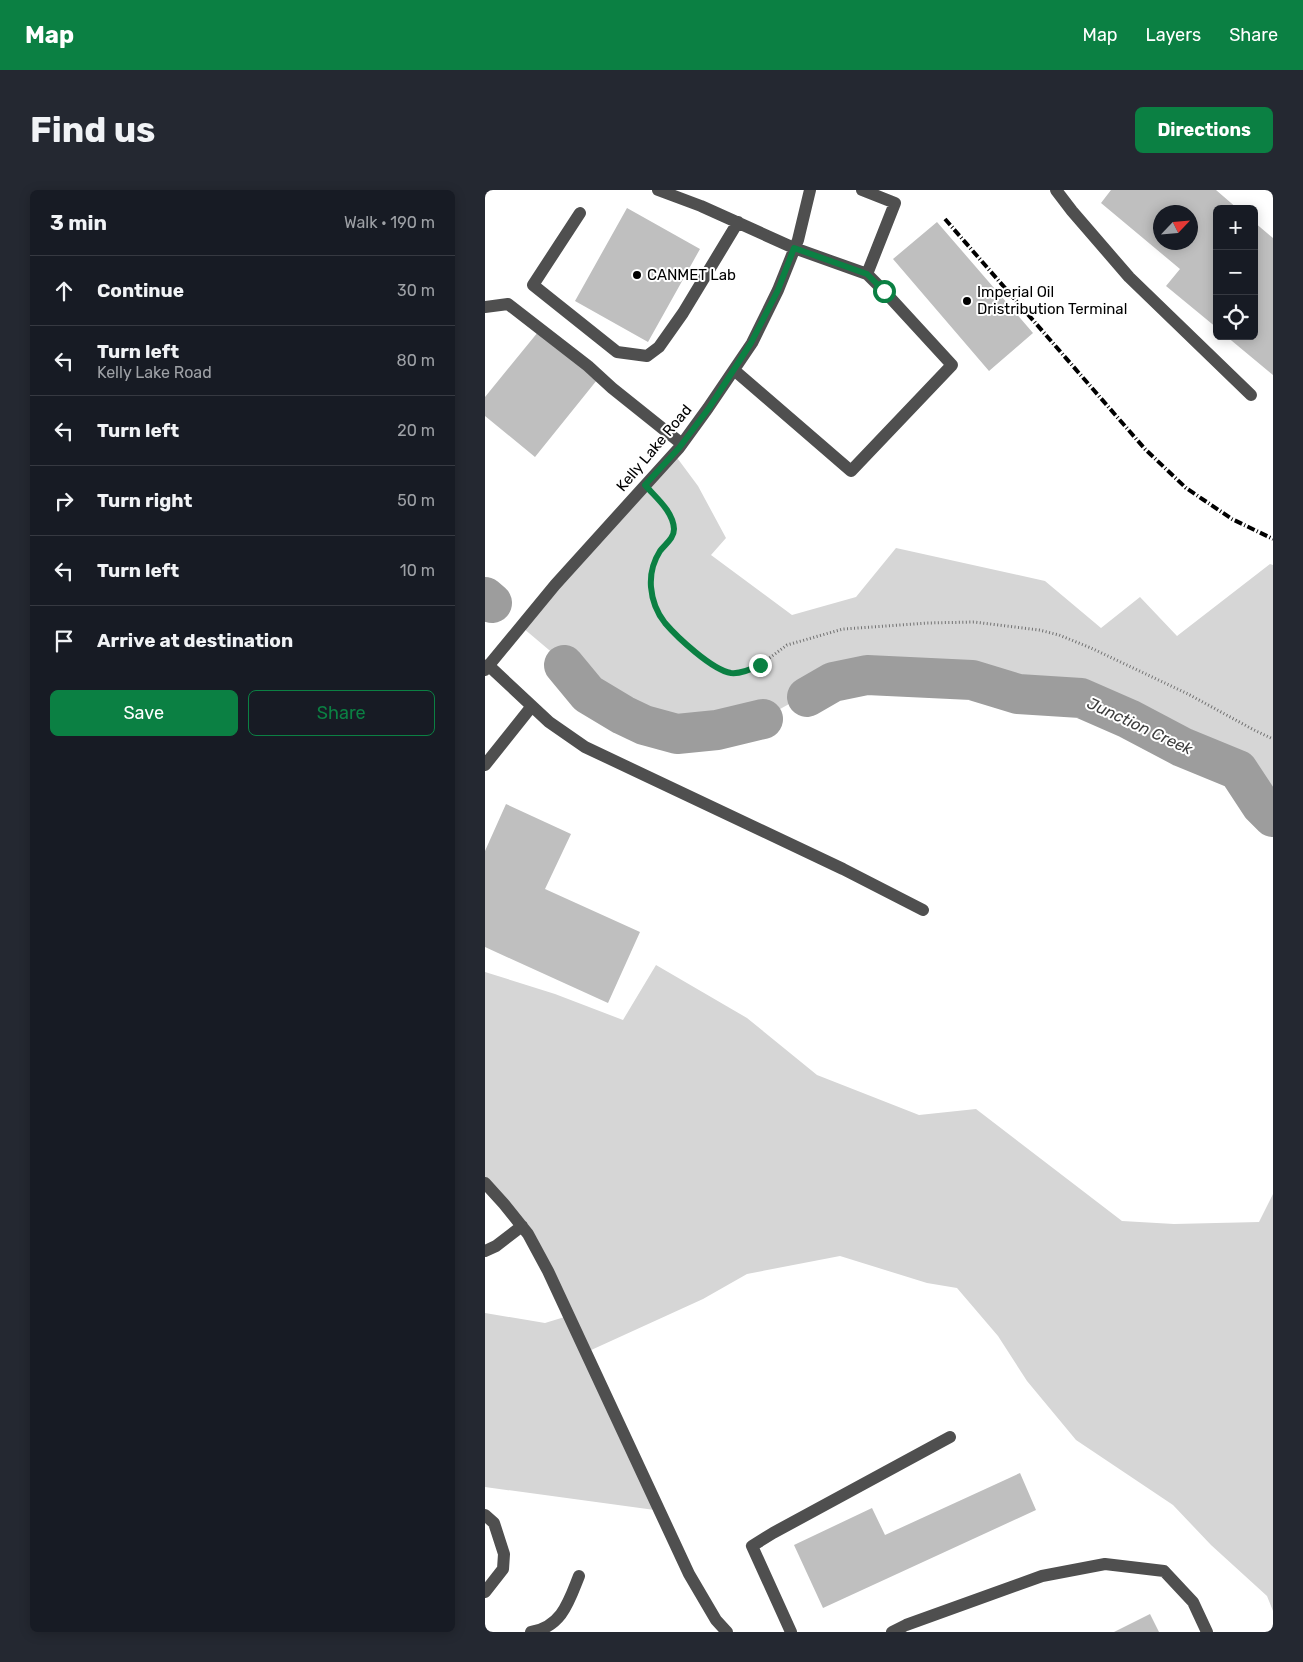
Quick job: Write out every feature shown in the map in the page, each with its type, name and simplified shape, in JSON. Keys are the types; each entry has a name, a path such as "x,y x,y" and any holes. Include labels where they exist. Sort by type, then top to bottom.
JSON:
{"street":[{"path":"658,190 701,206 794,248 867,274 952,365 851,471 734,370"},
{"name":"Kelly Lake Road","path":"487,668 555,585 682,444 709,408 751,343 778,290 794,248 810,190"},
{"path":"862,190 895,203 867,274"},
{"path":"1056,190 1129,277 1251,395"},
{"path":"580,213 533,285 617,352 647,356 659,347 683,313 737,222"},
{"path":"485,307 508,304 588,366 612,388 682,444"},
{"path":"487,668 549,722 585,747 843,869 923,910"},
{"path":"485,765 532,706"},
{"path":"485,1183 505,1204 528,1234 548,1271 689,1574 716,1620 727,1632"},
{"path":"485,1251 496,1246 522,1226"},
{"path":"791,1632 752,1546 950,1437"},
{"path":"485,1515 495,1523 504,1554 503,1568 485,1592"},
{"path":"891,1632 1042,1576 1105,1564 1164,1571 1193,1602 1207,1632"},
{"path":"531,1632 542,1630 564,1613 579,1576"}],"path":[{"path":"645,485 669,512 674,529 671,538 661,549 652,566 651,588 654,603 664,622 703,659 723,671 733,673 751,669 787,646 843,629 927,623 974,622 1039,630 1059,635 1099,652 1188,694 1273,739"}],"shaded area":[{"path":"675,455 698,486 726,538 711,555 792,615 856,597 896,548 1045,581 1101,628 1140,597 1177,636 1270,564 1273,565 1273,815 1262,804 1239,768 1183,746 1130,717 1081,696 1018,692 973,678 867,673 832,680 764,718 717,728 678,732 646,724 623,714 590,693 568,666 523,628"},
{"path":"656,965 747,1018 817,1075 919,1115 976,1109 1122,1221 1174,1224 1259,1222 1273,1194 1273,1611 1267,1596 1211,1545 1173,1505 1076,1440 1027,1381 998,1336 957,1288 927,1283 840,1256 747,1274 703,1299 589,1351 662,1511 485,1487 485,1313 545,1323 571,1315 550,1270 485,1180 485,972 555,994 623,1020"}],"building":[{"path":"1111,190 1216,190 1233,205 1213,205 1213,325 1166,286 1180,269 1157,250 1198,250 1198,205 1153,205 1153,246 1101,203"},
{"name":"CANMET Lab","path":"627,208 700,249 648,342 575,301"},
{"name":"Imperial Oil Dristribution Terminal","path":"937,222 1033,333 989,371 893,259"},
{"path":"1258,225 1273,238 1273,375 1231,340 1258,340"},
{"path":"538,332 597,380 535,457 485,416 485,397"},
{"path":"506,804 571,834 545,889 640,932 608,1003 485,947 485,851"},
{"path":"1020,1473 1036,1510 823,1608 794,1545 872,1508 885,1535"},
{"path":"1150,1614 1159,1632 1114,1632"}],"waterway":[{"name":"Junction Creek","path":"485,597 492,603"},
{"name":"Junction Creek","path":"564,665 588,694 644,725 677,734 717,730 763,719"},
{"name":"Junction Creek","path":"807,697 833,682 867,675 972,680 1018,694 1081,698 1129,719 1182,747 1238,770 1261,805 1273,817"}],"railway":[{"path":"945,219 1145,449 1186,488 1232,519 1273,539"}],"place":[{"name":"CANMET Lab","path":"637,275"},
{"name":"Imperial Oil Dristribution Terminal","path":"967,301"}],"route":[{"path":"760,665 733,673 723,671 703,659 664,622 654,603 651,588 652,566 661,549 671,538 674,529 669,512 645,485 679,448 709,408 751,343 778,290 794,248 867,274 884,291"}]}
